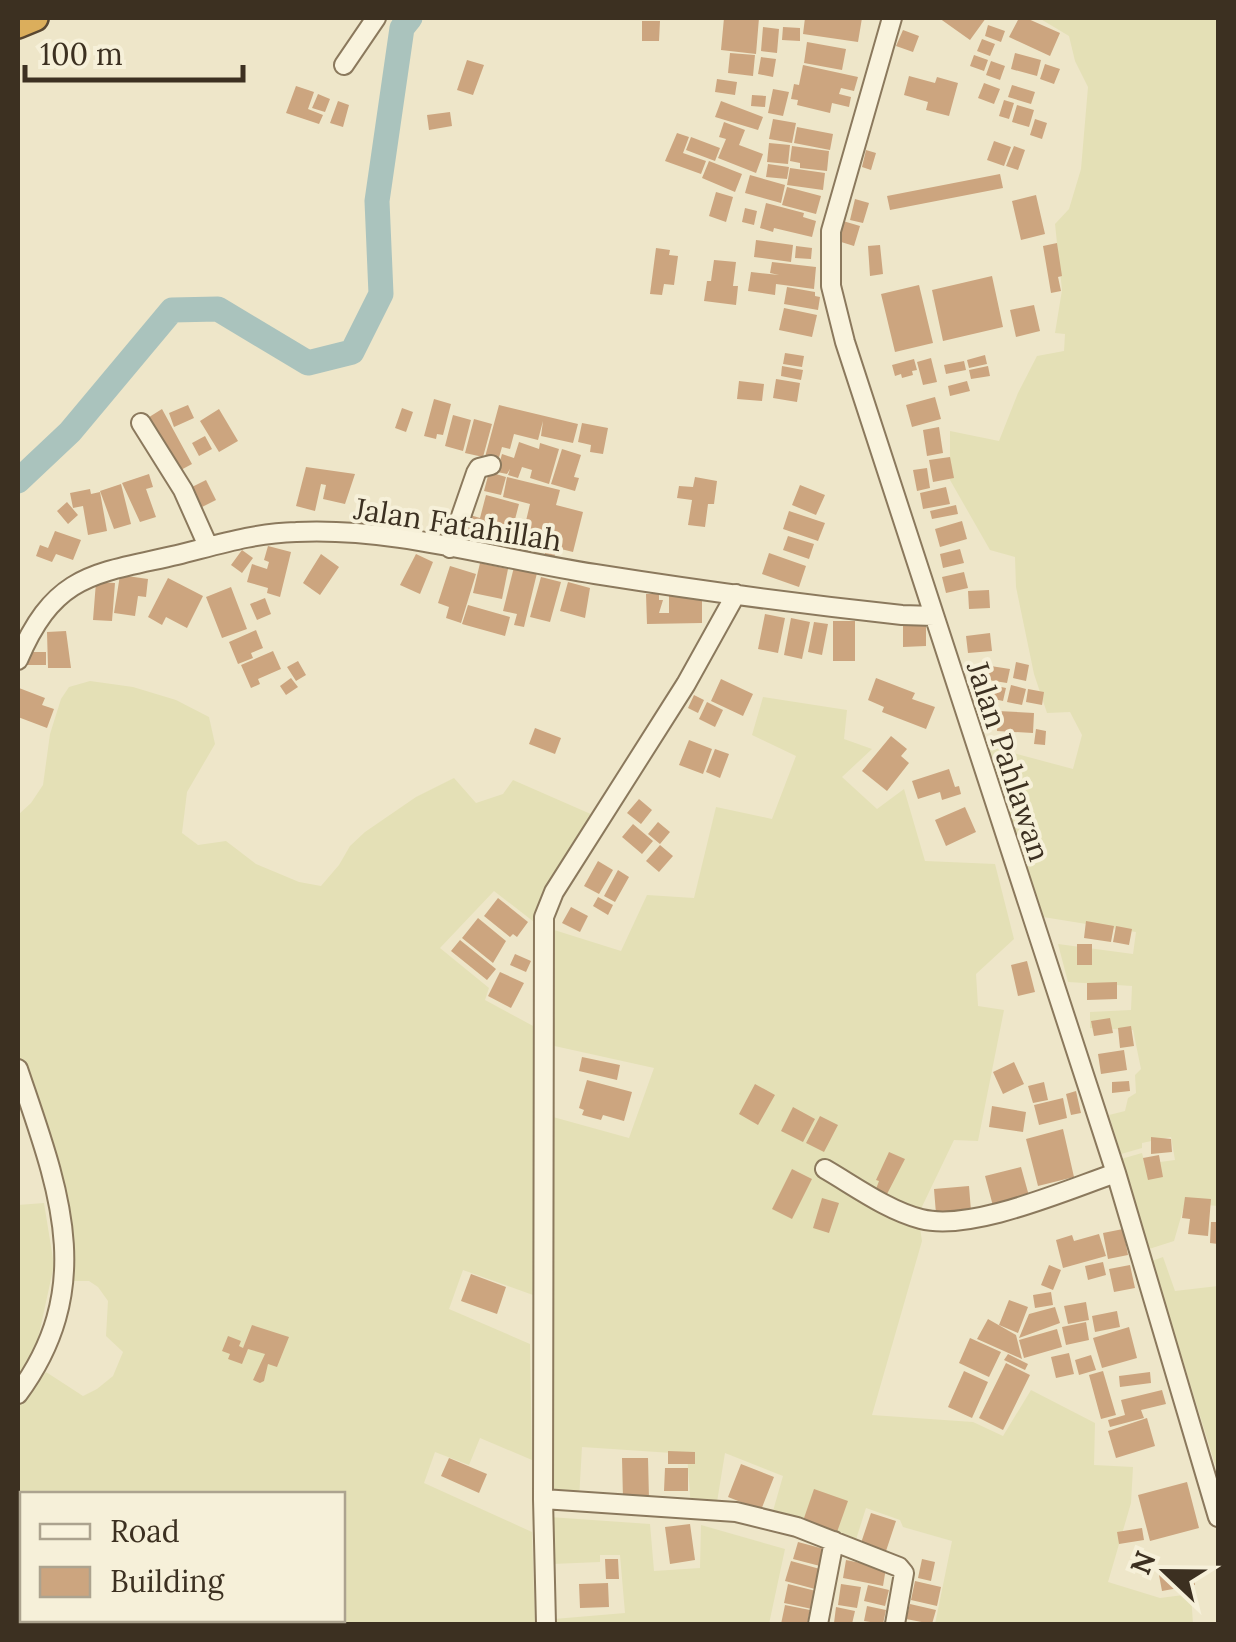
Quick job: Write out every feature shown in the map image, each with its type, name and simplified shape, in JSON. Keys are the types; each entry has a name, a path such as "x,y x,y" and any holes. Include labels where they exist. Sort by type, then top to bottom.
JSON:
{"highway":[{"path":"18,25 35,18"}],"street":[{"path":"344,65 376,18"},
{"name":"Jalan Pahlawan","path":"892,18 831,231 829,263 845,342 1116,1173 1218,1517"},
{"path":"141,423 183,490 208,546"},
{"path":"450,548 476,473 491,465"},
{"name":"Jalan Fatahillah","path":"18,660 32,627 66,588 112,568 248,536 297,532 352,532 590,574 934,616"},
{"path":"546,1624 544,917 554,892 686,684 736,594"},
{"path":"18,1069 60,1205 66,1246 54,1324 36,1367 18,1394"},
{"path":"825,1169 894,1209 940,1222 986,1215 1116,1173"},
{"path":"543,1498 736,1512 798,1527 891,1562 904,1572 894,1624"},
{"path":"818,1624 834,1541"}],"shaded area":[{"path":"1039,18 1218,18 1218,1206 1185,1203 1174,1241 1149,1249 1121,1159 1142,1153 1145,1164 1175,1160 1171,1137 1142,1143 1142,1148 1121,1154 1109,1115 1125,1111 1128,1098 1136,1093 1135,1075 1141,1069 1133,1030 1090,1028 1090,1012 1131,1010 1132,986 1068,982 1058,944 1133,954 1136,932 1043,917 987,746 1073,769 1082,735 1070,712 1047,713 1034,674 1016,587 1015,557 990,550 950,480 950,431 999,441 1037,356 1064,351 1065,334 1055,333 1062,290 1055,224 1069,209 1081,169 1088,87 1075,61 1069,36"},
{"path":"90,681 133,687 176,700 209,717 215,744 187,792 182,833 198,845 226,841 256,864 299,882 321,886 365,832 416,797 454,778 476,803 503,794 513,780 593,815 541,896 534,922 494,891 440,948 489,988 485,1000 535,1027 533,1295 463,1270 449,1309 530,1344 532,1460 480,1438 469,1465 435,1452 424,1483 532,1532 535,1624 274,1624 345,1622 345,1492 20,1492 18,1538 18,1405 46,1372 83,1396 97,1389 113,1376 123,1352 106,1336 108,1301 98,1287 89,1281 67,1281 71,1254 18,1064 18,815 43,785 50,734 69,687"},
{"path":"763,697 847,710 844,739 872,749 842,777 877,809 904,789 925,861 995,864 1014,939 976,974 978,1006 1004,1010 978,1141 954,1140 918,1215 922,1241 872,1415 973,1422 1003,1436 1031,1390 1095,1423 1094,1465 1133,1467 1131,1503 1108,1582 1160,1598 1191,1594 1193,1624 935,1624 952,1541 903,1527 900,1520 866,1508 852,1552 769,1525 783,1476 725,1453 716,1508 691,1508 687,1454 582,1447 579,1499 548,1497 553,1117 629,1138 654,1068 550,1045 551,929 621,951 647,895 694,898 716,807 772,819 796,756 752,735"},
{"path":"44,1203 54,1265 33,1362 18,1383 18,1205"},
{"path":"1163,1257 1175,1291 1218,1286 1218,1474 1152,1261"},
{"path":"549,1517 650,1524 654,1571 700,1568 701,1525 785,1549 769,1624 554,1624 554,1619 625,1613 620,1555 600,1555 600,1562 552,1564"}],"building":[{"path":"724,18 759,18 756,54 721,50"},
{"path":"805,18 862,18 858,42 803,34"},
{"path":"939,18 986,18 970,40"},
{"path":"1019,18 1060,33 1050,56 1009,37"},
{"path":"642,21 660,21 659,41 642,41"},
{"path":"988,25 1005,31 1001,42 985,36"},
{"path":"763,27 779,29 777,53 761,51"},
{"path":"783,27 800,28 800,41 782,40"},
{"path":"903,30 919,36 913,52 896,46"},
{"path":"982,39 995,44 990,56 977,51"},
{"path":"807,42 846,49 842,70 804,63"},
{"path":"730,53 755,55 753,76 728,73"},
{"path":"1015,53 1041,60 1037,76 1011,69"},
{"path":"974,55 988,60 984,71 970,66"},
{"path":"761,57 776,59 773,77 758,74"},
{"path":"467,60 484,65 473,95 457,90"},
{"path":"991,61 1005,66 1000,80 986,75"},
{"path":"1045,64 1060,69 1054,84 1040,79"},
{"path":"803,65 858,77 854,91 841,88 839,94 851,97 849,107 832,103 830,113 797,105 798,100 791,99"},
{"path":"909,76 935,83 937,77 958,83 949,116 926,110 928,102 904,95"},
{"path":"717,79 737,82 735,95 715,92"},
{"path":"984,83 1000,89 994,104 978,98"},
{"path":"1012,85 1035,92 1031,104 1008,97"},
{"path":"296,86 314,92 308,109 323,115 319,124 286,113"},
{"path":"773,89 789,92 783,116 768,113"},
{"path":"318,94 330,99 325,112 312,108"},
{"path":"752,95 766,96 765,107 751,106"},
{"path":"1004,100 1014,103 1009,119 999,116"},
{"path":"338,101 349,105 343,127 330,123"},
{"path":"721,101 763,117 758,130 715,117"},
{"path":"1017,105 1034,110 1029,127 1012,122"},
{"path":"450,112 452,126 429,130 427,115"},
{"path":"773,119 796,123 792,143 769,139"},
{"path":"1035,119 1047,123 1042,139 1030,135"},
{"path":"724,122 745,130 739,145 763,154 756,173 718,158 726,139 719,137"},
{"path":"797,127 833,134 830,150 794,143"},
{"path":"677,133 689,137 683,153 706,161 701,174 665,161"},
{"path":"691,137 720,148 715,161 686,150"},
{"path":"994,141 1011,147 1004,166 987,160"},
{"path":"769,143 790,145 788,164 767,162"},
{"path":"792,146 829,151 827,171 800,168 800,163 790,161"},
{"path":"1014,146 1025,150 1018,170 1006,166"},
{"path":"866,150 876,153 871,170 862,167"},
{"path":"709,161 742,174 735,192 702,178"},
{"path":"768,164 789,167 787,179 766,177"},
{"path":"790,168 825,173 823,190 787,185"},
{"path":"1000,174 1003,188 890,210 887,196"},
{"path":"750,175 785,185 781,203 745,193"},
{"path":"787,187 821,196 816,214 782,205"},
{"path":"716,192 733,197 726,222 709,216"},
{"path":"1036,195 1045,234 1021,240 1012,201"},
{"path":"855,199 869,203 863,223 850,220"},
{"path":"766,203 804,213 803,217 816,221 812,237 760,228"},
{"path":"745,208 757,211 754,225 742,222"},
{"path":"843,221 860,226 854,246 838,241"},
{"path":"756,240 793,245 791,262 754,257"},
{"path":"1057,243 1061,291 1051,293 1043,246"},
{"path":"880,245 883,274 870,276 868,246"},
{"path":"796,246 812,248 811,259 795,258"},
{"path":"656,248 678,256 674,285 664,284 662,295 650,294"},
{"path":"714,260 736,262 736,305 704,301"},
{"path":"772,262 816,267 814,289 776,284 775,295 748,291 751,272 779,275 770,273"},
{"path":"992,276 1003,327 943,341 932,290"},
{"path":"919,285 933,343 895,352 881,294"},
{"path":"787,287 815,292 820,297 818,310 784,304"},
{"path":"1034,305 1040,331 1016,337 1010,310"},
{"path":"784,308 817,315 812,337 779,330"},
{"path":"785,353 804,356 802,367 783,364"},
{"path":"985,355 987,364 969,368 967,360"},
{"path":"931,358 937,382 923,385 917,362"},
{"path":"914,359 917,370 912,371 913,375 895,376 892,365"},
{"path":"964,361 966,370 946,374 944,365"},
{"path":"782,366 803,370 801,380 781,376"},
{"path":"988,366 990,376 971,379 969,370"},
{"path":"776,379 800,383 797,402 773,398"},
{"path":"739,381 764,384 762,401 737,399"},
{"path":"967,381 970,391 950,396 948,386"},
{"path":"935,397 941,419 912,427 906,405"},
{"path":"434,399 451,404 443,435 437,434 436,439 424,436"},
{"path":"188,405 194,418 174,427 169,413"},
{"path":"499,405 578,424 573,443 541,436 543,421 538,440 514,434 510,449 502,447 498,461 485,457"},
{"path":"402,408 413,412 406,432 395,428"},
{"path":"162,409 192,464 177,472 146,419"},
{"path":"219,409 238,441 219,452 200,421"},
{"path":"453,415 471,420 463,451 445,446"},
{"path":"474,419 492,424 483,457 465,453"},
{"path":"582,423 608,428 603,454 590,452 591,445 578,442"},
{"path":"939,427 943,453 927,456 923,430"},
{"path":"205,436 212,449 199,456 192,443"},
{"path":"519,442 539,449 540,443 559,449 549,484 530,478 532,470 522,467 518,478 508,475 510,469 507,474 497,472 502,454 514,458"},
{"path":"562,449 581,455 574,477 579,478 575,491 551,484"},
{"path":"950,457 954,478 933,482 929,460"},
{"path":"306,467 355,474 345,504 323,499 326,485 321,484 315,511 296,506"},
{"path":"927,468 930,488 917,491 913,470"},
{"path":"489,472 506,477 501,495 484,491"},
{"path":"149,474 153,487 146,489 156,517 140,522 122,483"},
{"path":"507,477 560,490 556,505 583,512 573,552 557,548 554,558 520,546 530,504 503,497"},
{"path":"695,477 717,481 705,527 688,525 692,500 677,498 679,486 693,487"},
{"path":"206,480 216,500 200,508 190,488"},
{"path":"121,484 131,524 114,529 100,491"},
{"path":"800,485 825,495 816,515 792,505"},
{"path":"946,487 950,504 923,509 920,493"},
{"path":"90,489 91,494 100,492 107,531 88,535 83,506 73,508 70,493"},
{"path":"486,495 519,504 513,527 503,524 498,543 461,538 467,514 480,518"},
{"path":"67,502 78,515 68,524 57,511"},
{"path":"956,505 958,514 932,519 930,511"},
{"path":"789,511 825,523 818,541 783,529"},
{"path":"962,521 967,539 940,547 935,529"},
{"path":"55,531 81,540 73,560 56,554 52,562 36,556 40,545 48,548"},
{"path":"788,536 814,544 809,559 783,550"},
{"path":"268,546 291,552 280,597 267,593 268,588 247,582 252,564 267,569 269,562 264,560"},
{"path":"960,549 964,563 943,568 940,554"},
{"path":"242,550 253,558 242,573 231,565"},
{"path":"769,553 806,566 799,587 762,574"},
{"path":"321,554 339,567 320,595 303,583"},
{"path":"416,554 433,562 420,594 400,585"},
{"path":"480,563 508,569 502,599 473,593"},
{"path":"450,566 476,574 461,623 446,618 449,607 438,603"},
{"path":"514,567 537,573 524,627 514,625 517,614 503,611"},
{"path":"964,572 968,588 946,593 942,577"},
{"path":"120,575 148,579 146,597 138,596 135,616 114,613"},
{"path":"541,577 561,582 550,622 530,617"},
{"path":"168,578 203,596 187,628 166,617 162,625 148,617"},
{"path":"96,582 115,583 112,621 93,620"},
{"path":"568,582 590,588 585,618 560,611"},
{"path":"231,587 247,629 222,638 206,597"},
{"path":"989,590 990,608 969,609 968,591"},
{"path":"669,593 702,596 702,623 647,624 646,594 659,594 659,600 663,600 659,613 669,613"},
{"path":"265,598 271,614 257,620 250,604"},
{"path":"468,605 510,617 505,636 462,624"},
{"path":"765,614 785,618 778,653 758,649"},
{"path":"791,618 810,622 802,659 784,655"},
{"path":"833,621 855,621 855,661 833,661"},
{"path":"814,622 828,624 822,655 808,652"},
{"path":"926,622 926,646 903,647 903,623"},
{"path":"256,630 263,648 251,653 253,658 238,664 229,642"},
{"path":"66,631 71,668 48,668 47,632"},
{"path":"990,633 992,651 968,653 966,636"},
{"path":"273,651 281,669 258,679 260,684 251,688 241,665"},
{"path":"27,652 46,652 46,665 27,665"},
{"path":"298,661 306,675 296,681 287,667"},
{"path":"1016,662 1029,665 1026,681 1013,678"},
{"path":"984,665 1010,669 1007,683 982,679"},
{"path":"291,678 298,687 286,695 280,686"},
{"path":"876,678 915,693 912,699 935,707 926,729 882,712 884,707 868,700"},
{"path":"721,679 753,694 743,716 711,701"},
{"path":"983,683 1006,688 1003,701 980,696"},
{"path":"1011,685 1026,689 1022,705 1007,702"},
{"path":"19,688 45,698 42,705 54,709 47,728 18,717"},
{"path":"1028,689 1044,692 1042,705 1026,702"},
{"path":"694,695 704,700 698,713 688,708"},
{"path":"707,702 723,710 715,727 699,719"},
{"path":"998,711 1034,713 1033,733 997,731"},
{"path":"535,728 561,738 555,754 529,744"},
{"path":"1036,729 1046,731 1045,745 1034,744"},
{"path":"891,736 907,749 901,756 909,763 887,791 862,771"},
{"path":"689,740 712,749 703,774 679,765"},
{"path":"715,749 729,754 720,778 706,772"},
{"path":"949,769 961,794 942,800 940,792 918,799 912,781"},
{"path":"639,799 652,810 641,824 627,813"},
{"path":"965,807 976,832 946,846 935,820"},
{"path":"658,822 670,832 660,844 648,834"},
{"path":"633,824 653,841 642,854 622,837"},
{"path":"660,845 673,856 659,872 646,861"},
{"path":"598,861 613,870 599,894 584,886"},
{"path":"618,870 629,877 615,902 604,896"},
{"path":"598,897 613,905 608,915 593,906"},
{"path":"498,898 528,922 517,937 510,937 484,916"},
{"path":"571,907 588,916 580,932 562,923"},
{"path":"478,918 506,941 493,963 462,938"},
{"path":"1086,921 1114,926 1111,942 1084,938"},
{"path":"1116,926 1132,929 1129,945 1113,942"},
{"path":"460,940 496,969 487,980 451,951"},
{"path":"1077,944 1092,944 1092,965 1077,965"},
{"path":"515,954 531,961 526,972 510,965"},
{"path":"1027,961 1035,992 1018,996 1011,965"},
{"path":"500,972 524,983 511,1008 488,996"},
{"path":"1117,982 1117,999 1087,1000 1087,983"},
{"path":"1110,1018 1113,1033 1094,1036 1091,1021"},
{"path":"1131,1026 1134,1046 1120,1048 1118,1028"},
{"path":"1124,1050 1127,1070 1101,1074 1098,1054"},
{"path":"582,1057 620,1065 617,1080 579,1071"},
{"path":"1014,1062 1024,1084 1003,1094 993,1072"},
{"path":"587,1080 632,1092 624,1121 582,1115 584,1110 579,1108"},
{"path":"1129,1081 1130,1091 1112,1093 1112,1082"},
{"path":"1044,1082 1048,1100 1033,1103 1028,1086"},
{"path":"755,1084 775,1095 758,1125 739,1114"},
{"path":"1076,1091 1081,1113 1071,1115 1066,1094"},
{"path":"1063,1098 1067,1118 1039,1125 1034,1105"},
{"path":"992,1106 1026,1112 1023,1132 989,1127"},
{"path":"793,1107 815,1119 803,1142 781,1131"},
{"path":"820,1116 838,1125 824,1152 806,1143"},
{"path":"1063,1129 1074,1177 1038,1186 1026,1139"},
{"path":"1151,1137 1171,1139 1172,1152 1151,1154"},
{"path":"889,1152 905,1159 887,1194 876,1189 876,1180"},
{"path":"1159,1155 1163,1177 1148,1180 1143,1158"},
{"path":"1021,1167 1029,1196 993,1206 985,1176"},
{"path":"792,1169 812,1179 792,1219 772,1209"},
{"path":"969,1186 971,1211 936,1214 934,1189"},
{"path":"1185,1197 1211,1199 1208,1236 1188,1234 1190,1219 1182,1218"},
{"path":"822,1198 839,1203 829,1233 813,1228"},
{"path":"1211,1222 1218,1222 1218,1244 1210,1243"},
{"path":"1123,1229 1128,1255 1108,1259 1103,1233"},
{"path":"1099,1234 1106,1256 1063,1268 1056,1240 1072,1235 1074,1241"},
{"path":"1103,1262 1106,1275 1088,1280 1085,1266"},
{"path":"1049,1265 1061,1270 1053,1290 1041,1285"},
{"path":"1130,1265 1135,1288 1114,1292 1109,1269"},
{"path":"471,1274 506,1287 497,1314 461,1301"},
{"path":"1051,1292 1053,1305 1035,1308 1033,1295"},
{"path":"1009,1300 1028,1307 1018,1333 999,1325"},
{"path":"1086,1302 1089,1320 1068,1324 1064,1306"},
{"path":"1055,1307 1060,1323 1019,1338 1029,1314"},
{"path":"1117,1311 1120,1327 1095,1332 1092,1316"},
{"path":"988,1319 1016,1335 1022,1359 977,1339"},
{"path":"1086,1322 1089,1340 1066,1345 1062,1327"},
{"path":"252,1325 289,1337 277,1367 268,1364 260,1383 253,1380 265,1354 248,1349 242,1364 228,1359 230,1354 222,1351 228,1336 241,1341 239,1346 243,1348"},
{"path":"1129,1327 1137,1358 1102,1368 1093,1338"},
{"path":"1057,1329 1062,1347 1024,1358 1019,1340"},
{"path":"970,1338 1001,1352 989,1377 959,1363"},
{"path":"1069,1353 1074,1374 1056,1378 1051,1357"},
{"path":"1008,1354 1028,1364 1025,1370 1004,1360"},
{"path":"1091,1355 1096,1370 1079,1375 1075,1360"},
{"path":"1006,1363 1030,1375 1003,1430 979,1418"},
{"path":"964,1371 988,1382 972,1418 948,1407"},
{"path":"1103,1371 1116,1415 1101,1419 1089,1375"},
{"path":"1150,1372 1151,1383 1120,1387 1119,1376"},
{"path":"1162,1390 1166,1404 1141,1410 1144,1418 1110,1427 1108,1420 1125,1415 1121,1400"},
{"path":"1147,1418 1155,1446 1116,1458 1108,1431"},
{"path":"668,1451 695,1452 695,1464 668,1464"},
{"path":"449,1458 487,1474 479,1493 441,1476"},
{"path":"622,1458 648,1458 649,1499 623,1499"},
{"path":"741,1464 774,1477 761,1510 728,1497"},
{"path":"665,1468 688,1468 688,1491 664,1491"},
{"path":"1187,1482 1199,1528 1150,1541 1138,1495"},
{"path":"814,1489 848,1501 837,1532 803,1521"},
{"path":"871,1513 896,1521 885,1554 860,1546"},
{"path":"690,1524 695,1560 670,1564 665,1527"},
{"path":"1142,1528 1144,1540 1119,1544 1117,1532"},
{"path":"798,1542 824,1549 820,1566 793,1559"},
{"path":"18,1546 20,1602 18,1601"},
{"path":"605,1559 618,1559 619,1579 606,1579"},
{"path":"922,1559 935,1562 931,1581 918,1578"},
{"path":"846,1560 886,1568 883,1586 843,1578"},
{"path":"791,1561 820,1569 815,1589 785,1581"},
{"path":"1192,1569 1195,1585 1162,1591 1159,1575"},
{"path":"915,1581 941,1587 937,1606 911,1600"},
{"path":"608,1583 609,1607 580,1608 579,1584"},
{"path":"788,1584 816,1591 812,1609 784,1603"},
{"path":"841,1584 861,1587 857,1608 838,1605"},
{"path":"868,1585 889,1590 885,1606 864,1601"},
{"path":"910,1604 936,1610 932,1624 906,1619"},
{"path":"785,1605 810,1610 807,1624 781,1624"},
{"path":"867,1606 886,1610 883,1624 864,1621"},
{"path":"836,1607 855,1611 852,1624 834,1623"},
{"path":"123,1622 156,1622 155,1624"},
{"path":"223,1622 260,1622 259,1624"}],"waterway":[{"path":"18,481 70,432 172,310 218,309 308,363 352,352 381,294 377,201 402,28 410,18"}]}
